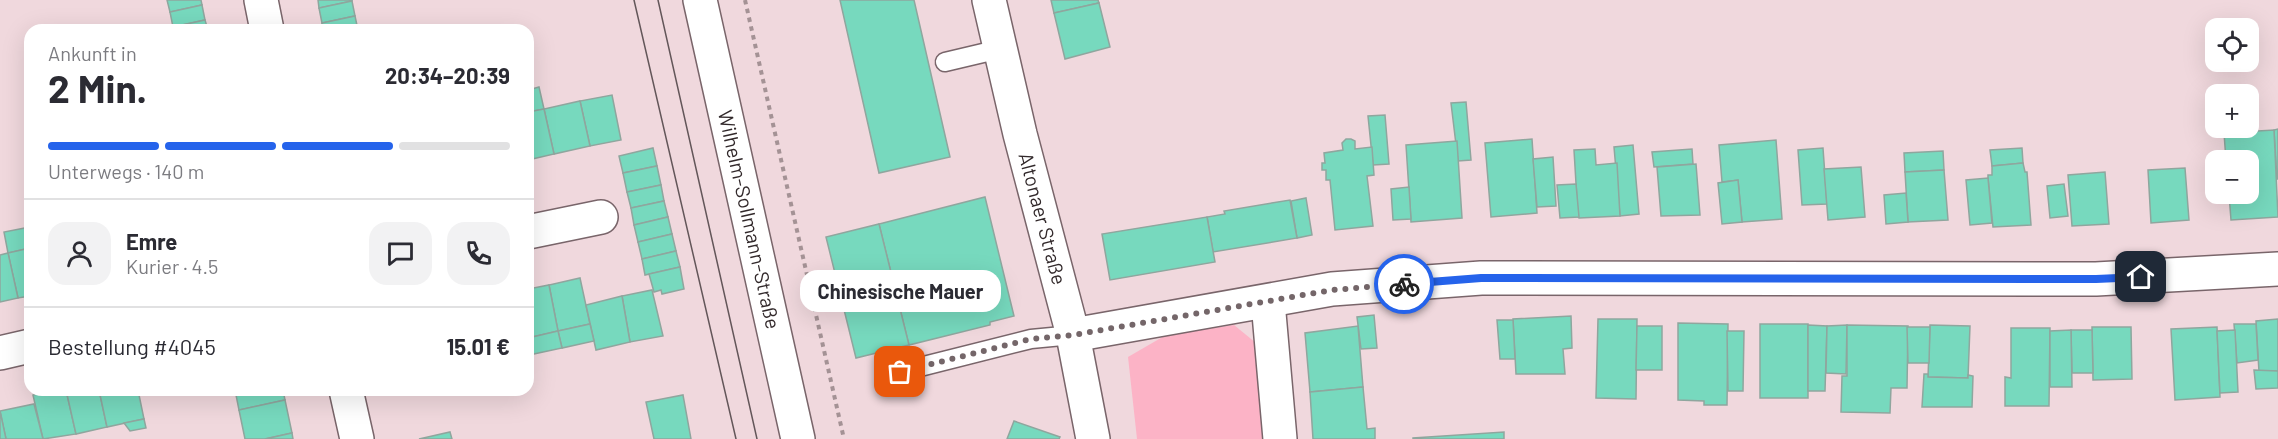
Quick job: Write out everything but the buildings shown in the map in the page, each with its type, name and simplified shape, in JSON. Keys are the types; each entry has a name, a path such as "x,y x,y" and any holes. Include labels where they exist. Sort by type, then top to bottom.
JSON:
{"street":[{"path":"261,0 266,24"},
{"name":"Wilhelm-Sollmann-Straße","path":"700,0 798,439"},
{"name":"Altonaer Straße","path":"989,0 1020,135 1073,335 1093,439"},
{"path":"534,231 601,217"},
{"path":"1073,335 1332,290 1481,278 2096,279 2278,269"},
{"path":"1268,302 1280,439"},
{"path":"0,353 24,347"},
{"path":"347,396 357,439"}],"lane":[{"path":"945,62 1000,49"},
{"path":"900,372 1031,339 1073,335"}],"path":[{"path":"745,0 844,439"}],"shaded area":[{"path":"1234,325 1256,343 1265,439 1137,439 1128,357 1166,335"}],"tram line":[{"path":"634,0 736,439"},
{"path":"658,0 757,439"}],"way so far":[{"path":"900,372 1031,339 1073,335 1332,290 1404,284"}],"place":[{"name":"Chinesische Mauer","path":"900,372"}],"route":[{"path":"1404,284 1481,278 2096,279 2141,277"}]}
